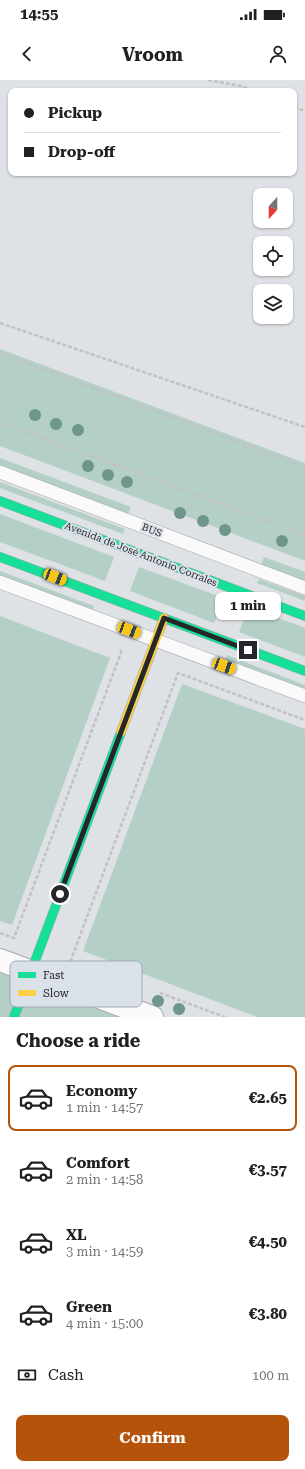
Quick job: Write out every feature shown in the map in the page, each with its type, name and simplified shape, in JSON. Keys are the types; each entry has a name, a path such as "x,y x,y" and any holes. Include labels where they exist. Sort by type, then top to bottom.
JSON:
{"street":[{"name":"Avenida de José Antonio Corrales","path":"0,501 305,616"},
{"path":"0,557 305,671"},
{"path":"35,961 164,618"},
{"path":"0,960 10,964"},
{"path":"14,1017 18,1007"},
{"path":"126,1007 152,1017"}],"lane":[{"name":"BUS","path":"0,472 305,588"},
{"path":"0,582 305,696"}],"path":[{"path":"208,80 246,88"},
{"path":"0,323 305,427"},
{"path":"0,353 305,467"},
{"path":"0,422 305,535"},
{"path":"0,933 14,938 122,650 115,647"},
{"path":"74,961 70,960 178,673 305,720"},
{"path":"153,990 225,1017"}],"green space":[{"path":"0,349 305,463 305,561 0,446"},
{"path":"0,458 131,507 128,515 0,467"},
{"path":"0,482 125,529 123,534 0,488"},
{"path":"0,514 114,557 105,581 0,542"},
{"path":"264,557 305,572 305,581 261,565"},
{"path":"139,567 224,598 214,623 130,591"},
{"path":"0,571 94,606 92,611 0,576"},
{"path":"259,579 305,596 305,601 257,583"},
{"path":"249,607 305,628 305,657 239,632"},
{"path":"0,616 110,658 12,925 0,921"},
{"path":"227,655 305,685 305,691 225,661"},
{"path":"182,684 305,729 305,1017 257,1017 142,973 142,961 109,961 83,951"},
{"path":"0,970 10,974 10,1007 101,1007 128,1017 0,1017"}],"traffic: fast":[{"path":"0,501 305,616"},
{"path":"0,557 305,671"},
{"path":"35,961 121,732"},
{"path":"14,1017 18,1007"}],"traffic: slow":[{"path":"121,732 164,618"}],"route":[{"path":"60,894 164,618 248,650"}]}
